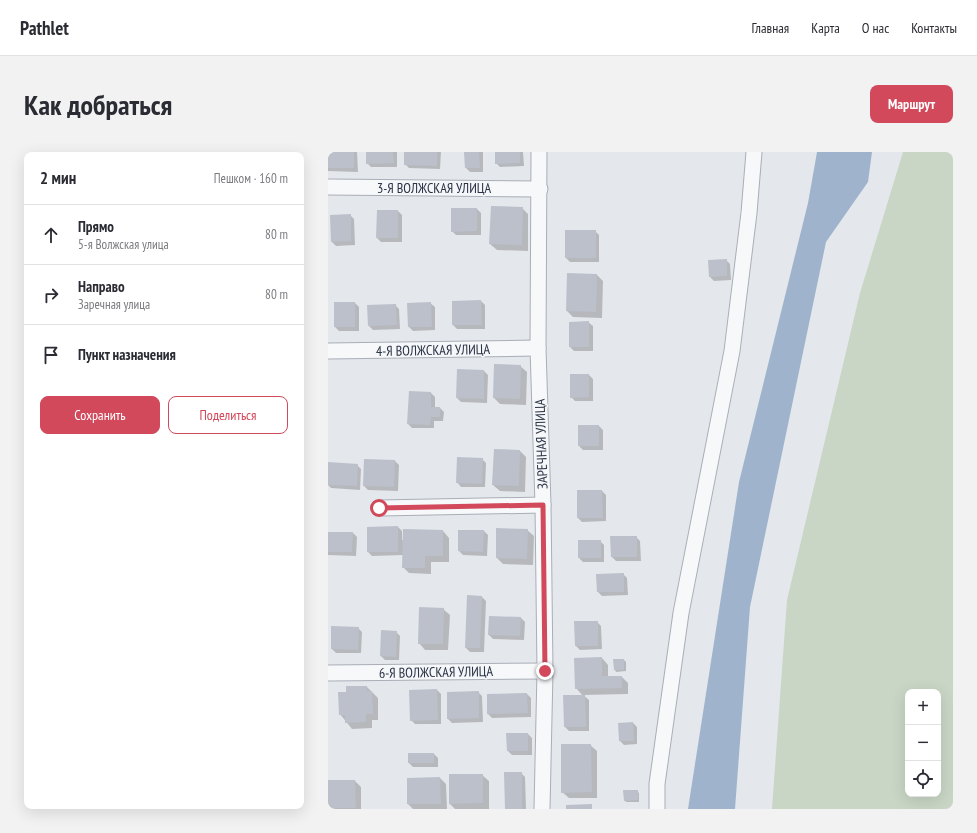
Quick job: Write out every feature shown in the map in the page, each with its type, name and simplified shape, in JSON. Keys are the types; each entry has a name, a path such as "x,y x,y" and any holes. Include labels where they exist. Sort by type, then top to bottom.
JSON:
{"street":[{"name":"ЗАРЕЧНАЯ УЛИЦА","path":"539,152 538,348 543,505 545,671 542,809"},
{"path":"657,809 657,784 681,613 732,351 749,212 754,152"},
{"name":"3-Я ВОЛЖСКАЯ УЛИЦА","path":"328,187 540,189"},
{"name":"4-Я ВОЛЖСКАЯ УЛИЦА","path":"328,351 538,348"},
{"path":"379,508 543,505"},
{"name":"6-Я ВОЛЖСКАЯ УЛИЦА","path":"328,673 545,671"}],"green space":[{"path":"903,152 953,152 953,809 772,809 787,600 860,293"}],"water":[{"path":"817,152 872,152 868,182 826,242 750,607 735,809 688,809 739,482 808,203"}],"building":[{"path":"328,152 354,152 354,168 328,168"},
{"path":"366,152 393,152 394,163 366,164"},
{"path":"404,152 437,152 437,166 404,165"},
{"path":"464,152 479,152 480,168 465,168"},
{"path":"495,152 520,152 520,163 495,164"},
{"path":"491,206 523,207 522,245 489,244"},
{"path":"451,208 477,208 477,231 451,232"},
{"path":"377,210 398,210 398,238 376,238"},
{"path":"351,214 351,241 331,242 330,215"},
{"path":"565,230 596,230 596,258 565,258"},
{"path":"727,259 727,276 709,277 708,260"},
{"path":"567,273 597,274 596,312 566,311"},
{"path":"481,300 482,325 452,325 452,301"},
{"path":"334,302 355,302 355,327 334,327"},
{"path":"431,302 432,327 408,327 407,303"},
{"path":"396,304 397,325 368,326 367,305"},
{"path":"589,321 589,347 569,347 569,322"},
{"path":"494,364 521,365 520,399 493,398"},
{"path":"457,369 484,370 484,399 456,398"},
{"path":"570,374 589,374 589,397 570,398"},
{"path":"409,391 431,392 431,407 440,407 440,417 431,417 430,425 407,424"},
{"path":"578,425 599,425 599,446 578,446"},
{"path":"494,449 520,450 519,486 492,485"},
{"path":"457,457 483,458 482,484 456,483"},
{"path":"364,459 395,460 394,487 363,486"},
{"path":"328,462 358,464 357,486 328,485"},
{"path":"577,490 602,490 603,518 577,518"},
{"path":"398,526 398,552 367,552 367,527"},
{"path":"496,528 528,529 527,559 496,558"},
{"path":"403,529 443,530 443,556 425,556 425,568 402,568"},
{"path":"458,530 484,530 483,552 458,551"},
{"path":"328,532 353,532 352,552 328,552"},
{"path":"610,536 637,536 637,557 611,557"},
{"path":"578,540 601,540 601,558 578,558"},
{"path":"624,573 624,592 597,592 596,574"},
{"path":"467,595 482,596 480,648 465,648"},
{"path":"419,607 444,608 443,644 418,644"},
{"path":"489,616 521,617 520,636 488,635"},
{"path":"574,621 598,621 598,646 575,646"},
{"path":"331,626 359,627 358,650 331,649"},
{"path":"381,630 397,631 396,657 380,656"},
{"path":"602,657 602,676 622,676 622,688 575,689 574,658"},
{"path":"613,659 624,659 624,670 614,670"},
{"path":"346,686 367,686 367,691 372,691 373,714 366,714 366,722 345,723 345,715 339,715 338,692 346,692"},
{"path":"437,689 438,720 410,721 409,690"},
{"path":"479,691 479,718 447,719 447,692"},
{"path":"527,693 528,713 487,714 487,694"},
{"path":"563,695 585,695 586,727 564,727"},
{"path":"633,722 634,741 619,741 618,723"},
{"path":"506,733 528,733 528,751 507,751"},
{"path":"561,744 591,744 592,792 561,793"},
{"path":"408,753 434,753 434,763 408,763"},
{"path":"504,772 522,772 522,809 505,809"},
{"path":"449,774 483,774 483,803 449,804"},
{"path":"440,777 441,804 407,804 407,778"},
{"path":"328,780 355,780 356,808 328,808"},
{"path":"623,790 638,790 638,800 624,801"},
{"path":"592,804 592,809 566,809 566,805"}],"route":[{"path":"379,508 543,505 545,671"}]}
